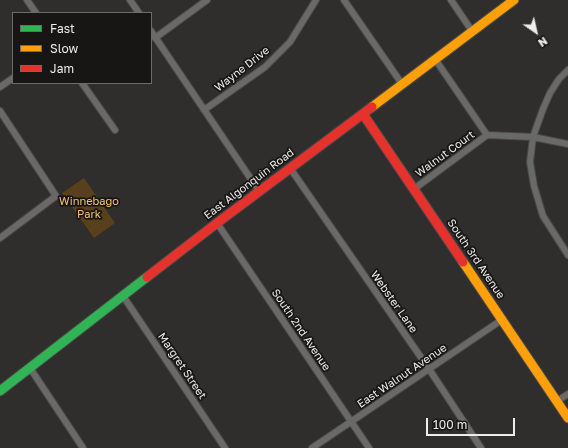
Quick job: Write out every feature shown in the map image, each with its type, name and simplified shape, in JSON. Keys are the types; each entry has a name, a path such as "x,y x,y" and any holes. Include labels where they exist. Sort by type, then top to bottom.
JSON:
{"street":[{"path":"27,0 35,12"},
{"path":"130,0 138,12"},
{"path":"155,38 207,0"},
{"name":"Wayne Drive","path":"204,110 265,67 290,42 316,0"},
{"path":"344,0 402,84"},
{"path":"451,0 472,32"},
{"name":"East Algonquin Road","path":"0,390 259,191 514,0"},
{"path":"152,33 259,191"},
{"path":"435,59 487,135 533,137 568,144"},
{"path":"568,70 559,79 550,93 533,137 530,162 534,186 544,216 568,255"},
{"path":"0,88 12,79"},
{"path":"83,84 115,130"},
{"path":"0,111 56,196 0,238"},
{"name":"South 3rd Avenue","path":"363,114 568,418"},
{"name":"Walnut Court","path":"414,189 487,135"},
{"name":"Webster Lane","path":"290,168 429,369 481,448"},
{"name":"South 2nd Avenue","path":"217,223 369,448"},
{"name":"Margret Street","path":"123,296 225,448"},
{"name":"East Walnut Avenue","path":"312,448 503,320"},
{"path":"30,368 83,448"},
{"path":"557,401 568,394"}],"green space":[{"name":"Winnebago Park","path":"84,178 115,223 94,238 62,193"}],"traffic: fast":[{"path":"0,391 147,277"}],"traffic: slow":[{"path":"372,107 514,0"},
{"path":"463,262 568,418"}],"traffic: jam":[{"path":"147,277 372,107"},
{"path":"363,114 463,262"}]}
